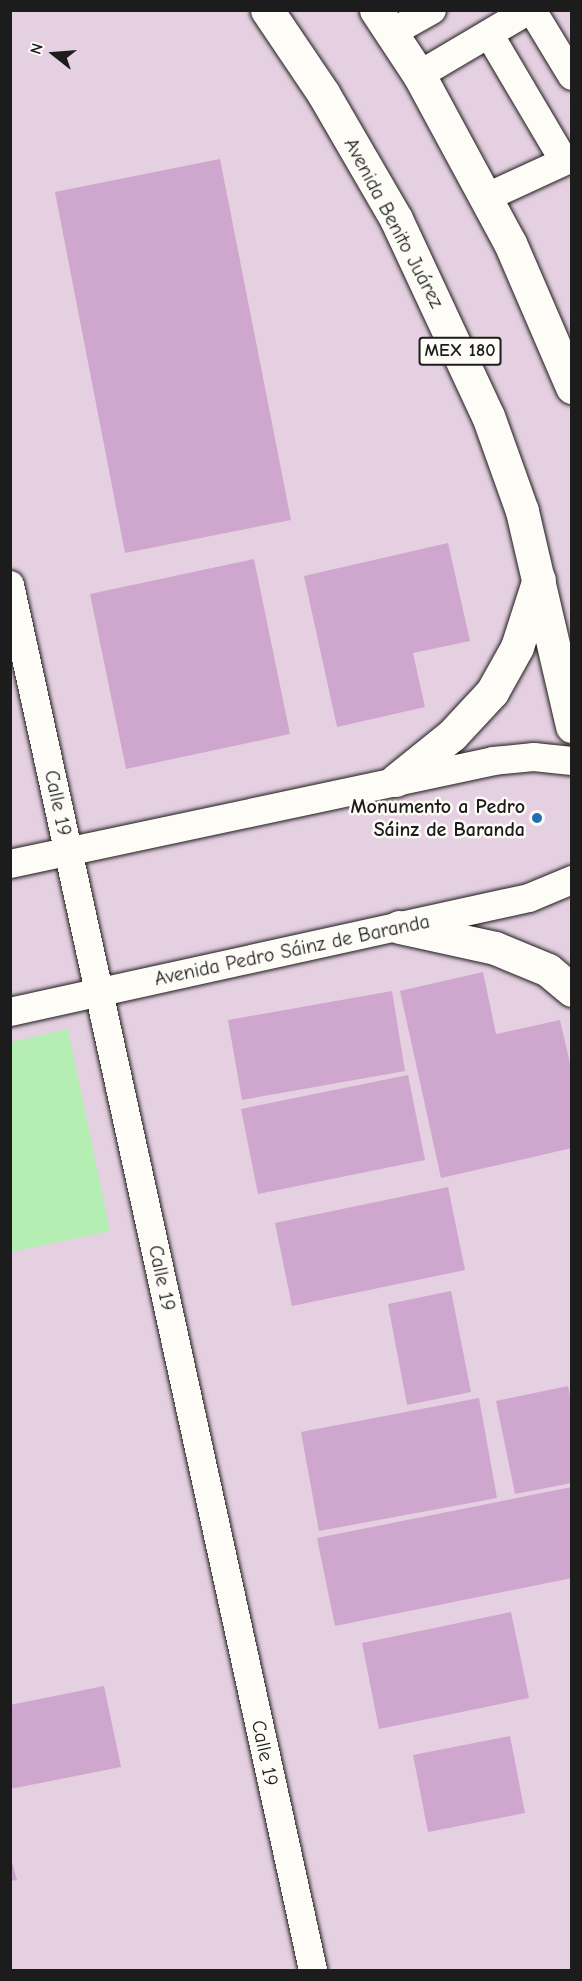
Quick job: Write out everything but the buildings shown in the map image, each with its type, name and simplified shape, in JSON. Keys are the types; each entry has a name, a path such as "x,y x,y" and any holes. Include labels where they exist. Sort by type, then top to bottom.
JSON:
{"main road":[{"name":"Avenida Benito Juárez","path":"267,10 324,93 391,210 453,335 518,500 540,578 572,726"},
{"path":"383,22 419,75 510,243 572,387"},
{"path":"396,780 452,735 492,692 517,647 540,578"},
{"path":"399,927 495,948 548,970 572,990"}],"street":[{"path":"383,22 432,10"},
{"path":"419,75 530,10 572,76"},
{"path":"485,198 568,159 489,34"},
{"name":"Calle 19","path":"10,585 313,1971"},
{"path":"10,864 396,780 534,756 572,761"},
{"name":"Avenida Pedro Sáinz de Baranda","path":"10,1012 529,898 572,880"}],"shaded area":[{"path":"11,11 571,11 571,1970 11,1970"}],"green space":[{"path":"68,1029 110,1231 11,1252 11,1042"}],"place":[{"name":"Monumento a Pedro Sáinz de Baranda","path":"537,818"}]}
